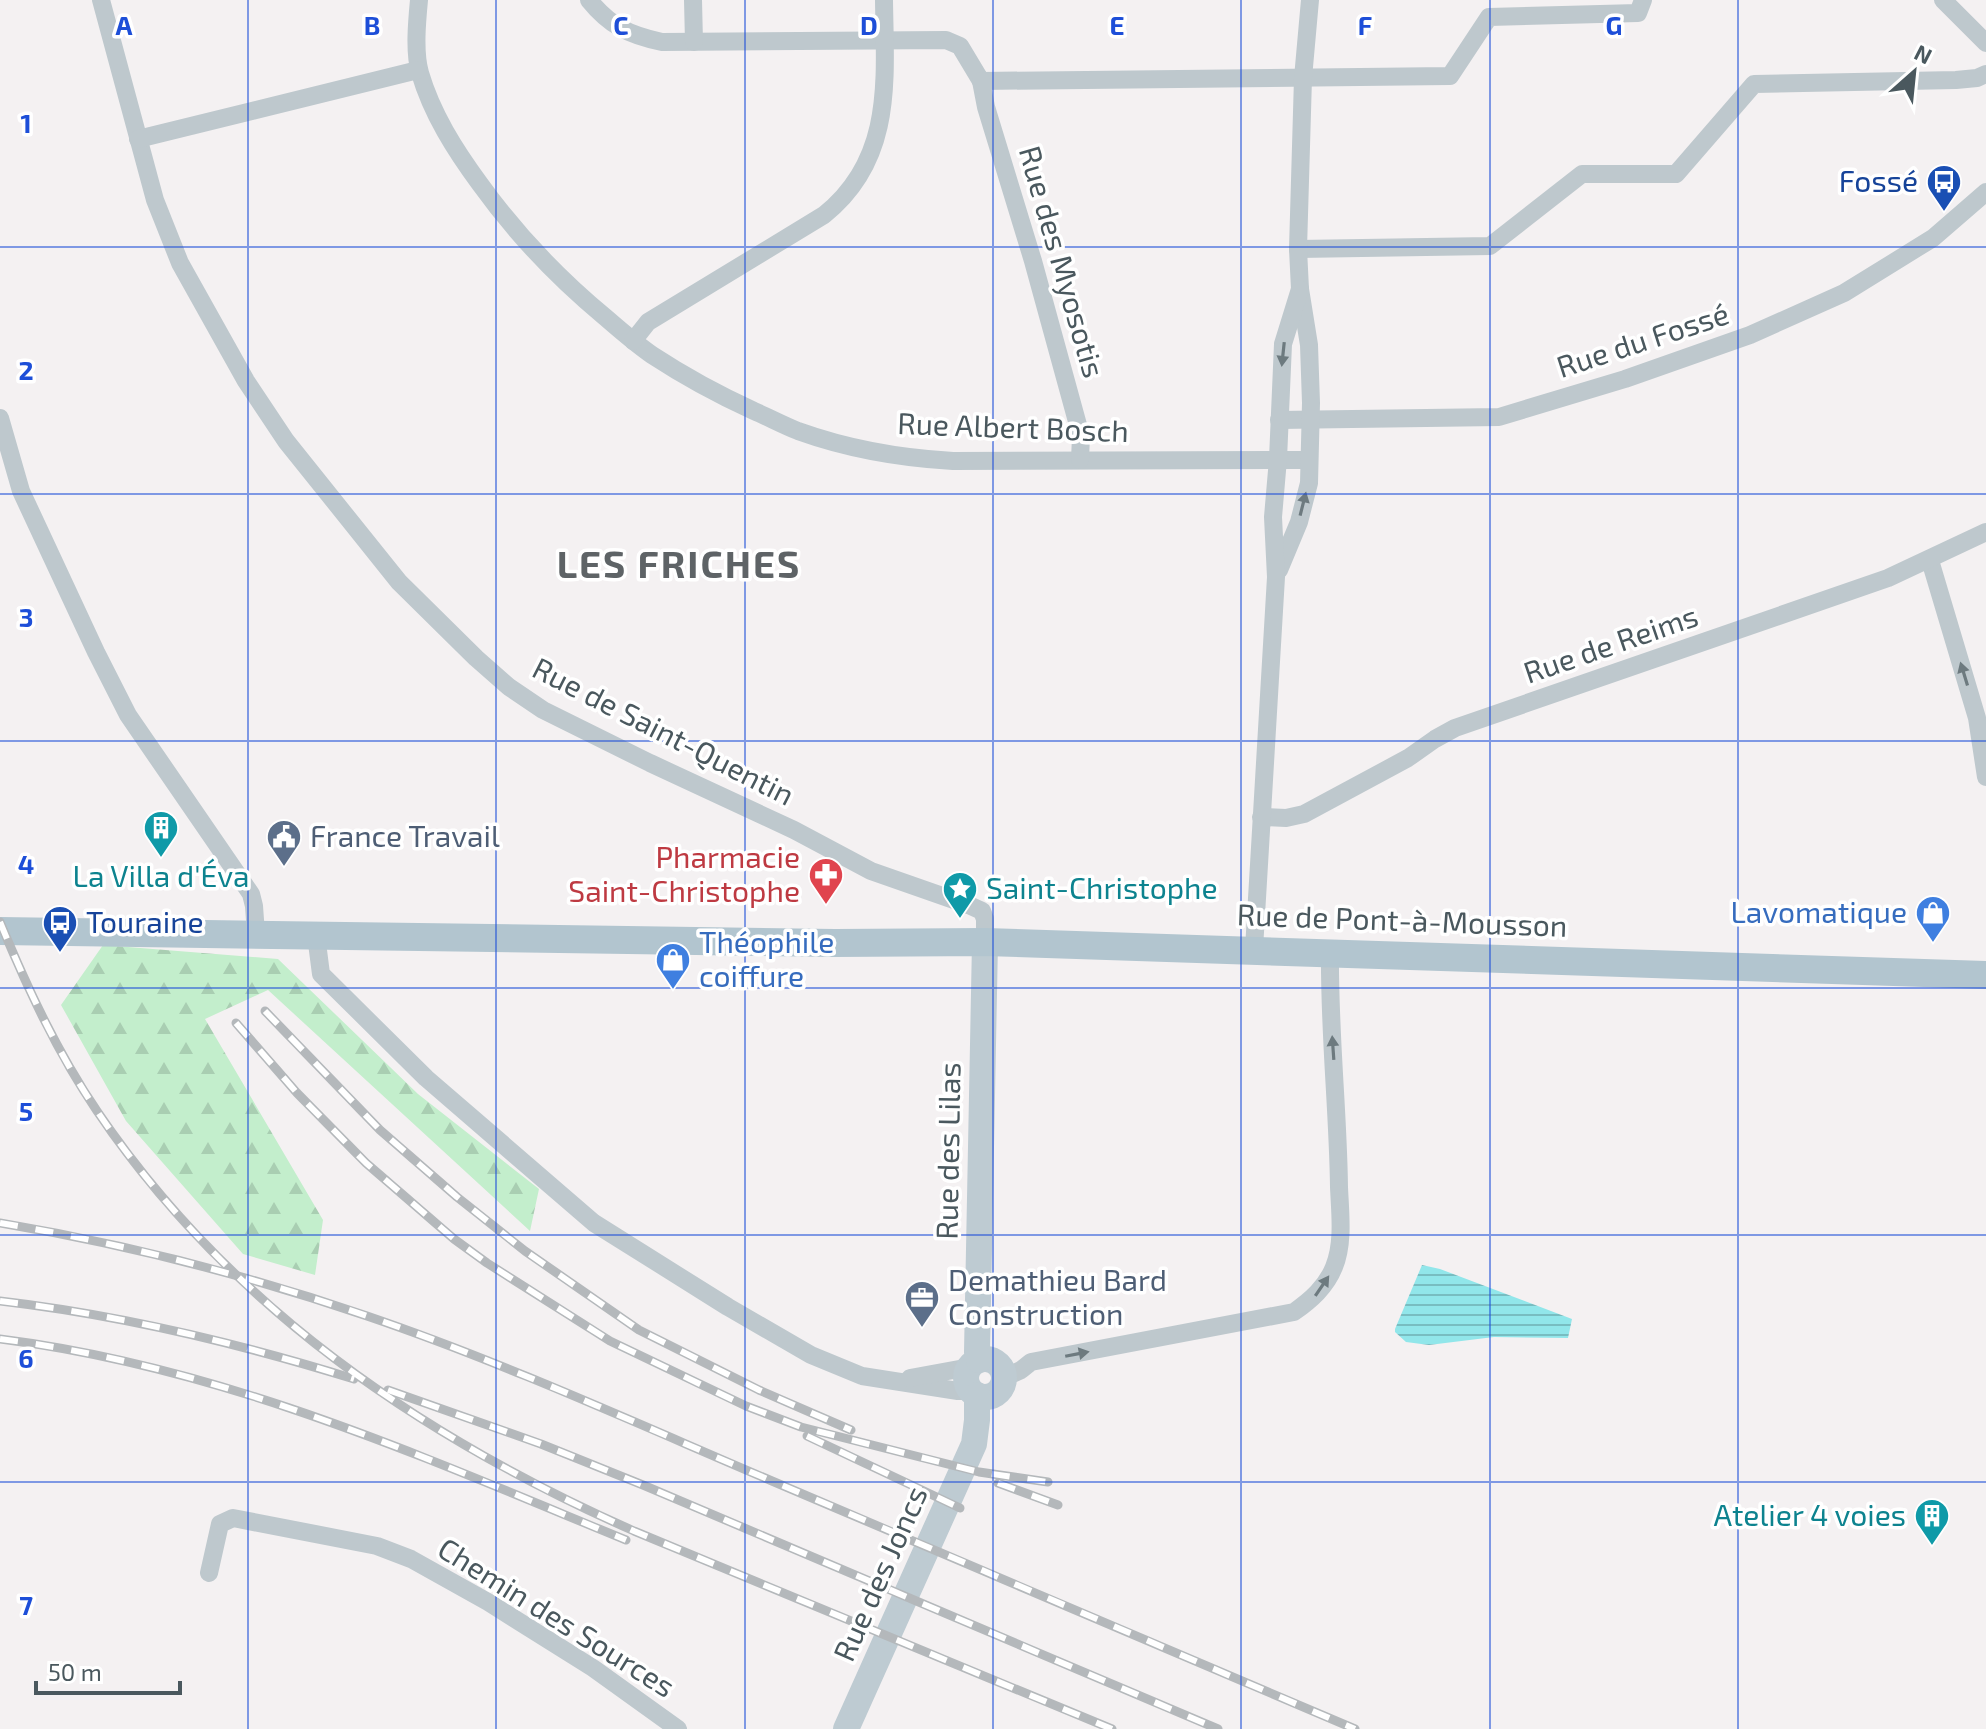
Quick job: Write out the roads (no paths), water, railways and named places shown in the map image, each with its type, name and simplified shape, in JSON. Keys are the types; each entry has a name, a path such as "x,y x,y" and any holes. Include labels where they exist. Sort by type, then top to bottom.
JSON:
{"main road":[{"name":"Rue de Pont-à-Mousson","path":"0,931 835,943 985,942 1986,975"}],"street":[{"name":"Rue de Saint-Quentin","path":"101,0 155,200 180,263 246,381 286,441 399,582 476,658 509,687 543,710 794,830 871,871 982,911 985,942"},
{"name":"Rue Albert Bosch","path":"419,0 416,23 418,70 433,109 458,154 491,200 529,246 577,294 654,356 728,399 797,430 857,448 911,459 1309,460"},
{"name":"Rue des Myosotis","path":"589,0 610,23 640,37 662,42 946,40 960,46 981,81 1081,436 1080,460"},
{"path":"693,0 694,42"},
{"path":"633,341 648,322 824,215 848,192 870,157 882,118 885,84 884,0"},
{"path":"1276,577 1299,522 1309,483 1309,345 1300,289 1298,249 1303,78 1310,0"},
{"path":"981,81 1450,76 1489,17 1638,13 1643,0"},
{"path":"1943,0 1986,43"},
{"path":"138,139 418,70"},
{"path":"1298,249 1490,246 1582,174 1676,174 1754,84 1956,80 1986,74"},
{"name":"Rue du Fossé","path":"1279,420 1499,417 1625,379 1750,335 1844,293 1933,238 1986,192"},
{"path":"1254,949 1276,577 1273,517 1283,344 1300,289"},
{"path":"0,418 21,491 96,652 128,715 251,894 256,934"},
{"name":"Rue de Reims","path":"1261,817 1286,818 1304,814 1408,758 1455,728 1888,578 1986,532"},
{"path":"1928,560 1977,718 1986,777"},
{"path":"316,935 321,974 426,1078 594,1223 811,1355 862,1376 887,1381 982,1381 1021,1370 1031,1362 1294,1312 1317,1295 1335,1266 1340,1239 1330,952"},
{"name":"Rue des Lilas","path":"982,1381 977,1352 985,942"},
{"name":"Rue des Joncs","path":"846,1729 974,1444 984,1435 990,1419 982,1381"},
{"name":"Chemin des Sources","path":"209,1573 220,1524 233,1518 377,1546 411,1559 488,1602 593,1668 678,1729"}],"water":[{"path":"1422,1265 1572,1319 1568,1338 1494,1337 1429,1345 1406,1342 1395,1329"}],"railway":[{"path":"0,922 32,995 69,1066 97,1111 149,1181 207,1246 269,1305 335,1359 405,1408 555,1494 634,1531 1112,1729"},
{"path":"265,1011 380,1130 525,1251 639,1330 759,1390 851,1430"},
{"path":"236,1023 297,1093 366,1163 454,1239 610,1341 746,1406 801,1427 979,1472 1048,1482"},
{"path":"0,1223 139,1251 231,1274 419,1334 571,1395 1355,1729"},
{"path":"0,1301 90,1314 179,1332 354,1379"},
{"path":"0,1339 83,1352 163,1370 320,1418 626,1540"},
{"path":"388,1390 541,1444 643,1485 1218,1729"},
{"path":"807,1436 960,1508"},
{"path":"998,1483 1058,1505"}],"place":[{"name":"Fossé","path":"1944,213"},
{"name":"La Villa d'Éva","path":"161,859"},
{"name":"France Travail","path":"284,868"},
{"name":"Pharmacie Saint-Christophe","path":"826,906"},
{"name":"Saint-Christophe","path":"960,920"},
{"name":"Lavomatique","path":"1933,944"},
{"name":"Touraine","path":"60,954"},
{"name":"Théophile coiffure","path":"673,991"},
{"name":"Demathieu Bard Construction","path":"922,1329"},
{"name":"Atelier 4 voies","path":"1932,1547"}],"district":[{"name":"LES FRICHES","path":"679,565"}]}
